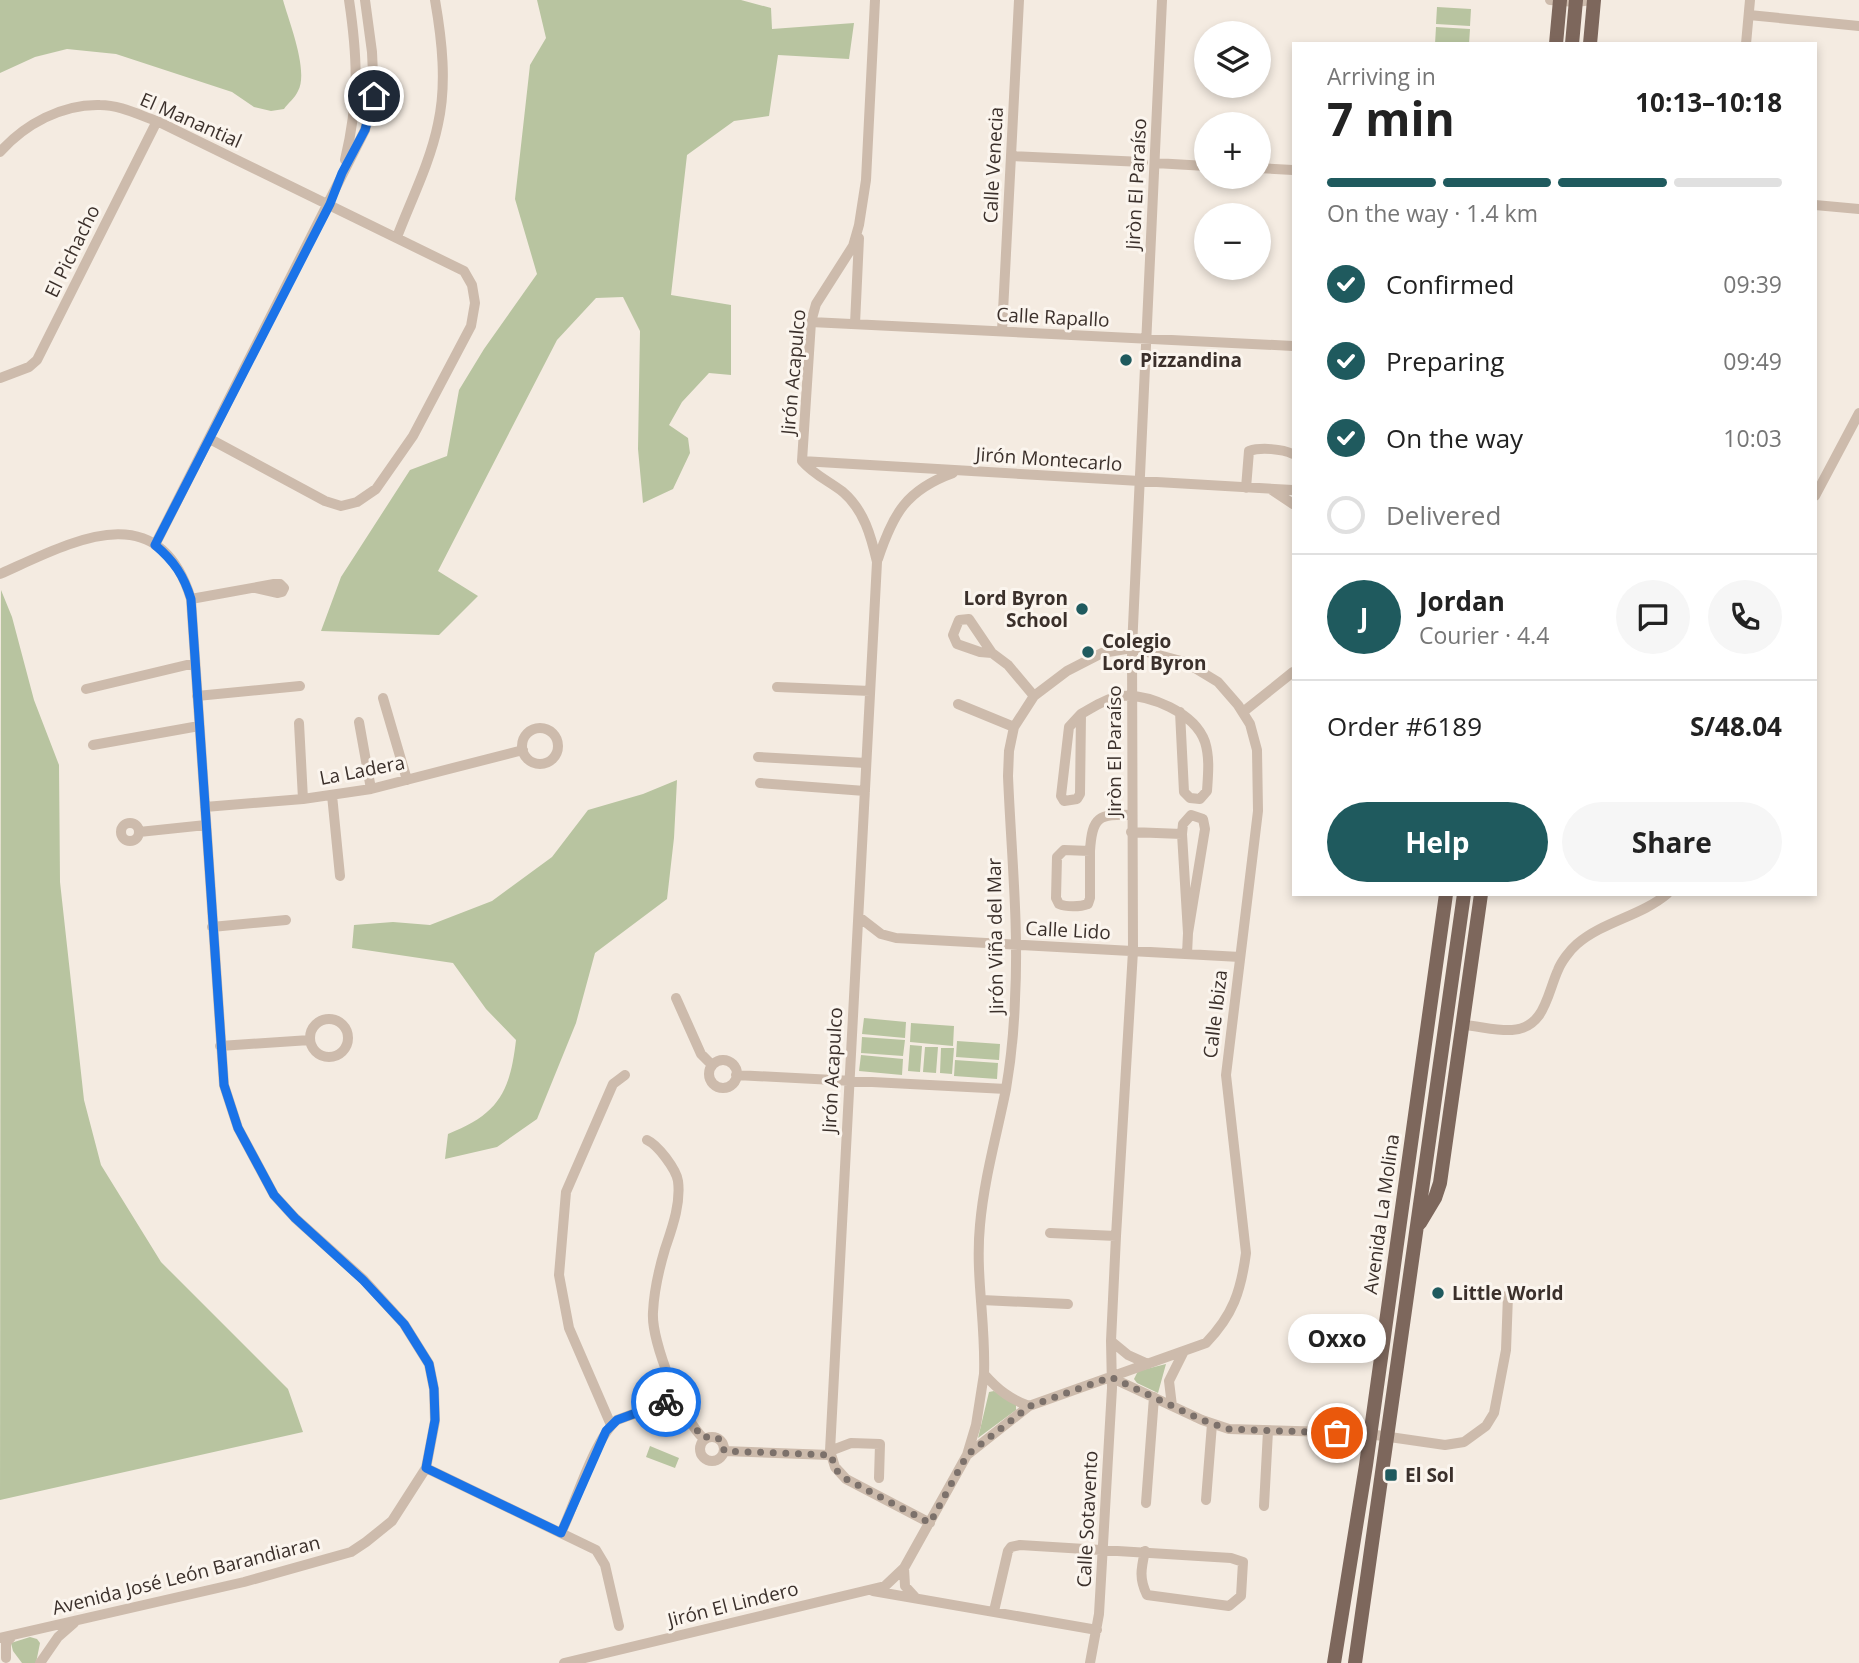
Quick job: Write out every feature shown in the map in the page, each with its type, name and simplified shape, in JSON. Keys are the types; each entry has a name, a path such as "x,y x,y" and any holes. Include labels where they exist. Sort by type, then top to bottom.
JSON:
{"main road":[{"path":"1556,42 1560,0"},
{"path":"1590,42 1593,0"},
{"path":"1572,42 1576,1"},
{"name":"Avenida La Molina","path":"1334,1663 1371,1434 1446,896"},
{"name":"Avenida La Molina","path":"1355,1663 1464,896"},
{"name":"Avenida La Molina","path":"1416,1230 1435,1198 1440,1183 1481,896"},
{"path":"1402,1202 1431,1127"}],"street":[{"path":"342,173 352,132 356,94 357,64 349,0"},
{"path":"155,545 330,204 342,173 365,130 374,96 372,52 365,0"},
{"path":"397,237 439,123 443,72 435,0"},
{"name":"Jirón Acapulco","path":"875,0 866,180 859,225 853,246 816,304 811,322 803,461 809,469 844,493 860,512 870,532 877,562"},
{"name":"Calle Venecia","path":"1003,331 1019,0"},
{"name":"Jiròn El Paraíso","path":"1111,1377 1116,1236 1133,951 1132,648 1163,0"},
{"path":"1550,0 1593,0"},
{"path":"1746,42 1750,0"},
{"path":"1749,15 1859,26"},
{"name":"El Manantial","path":"0,152 14,136 41,119 70,109 100,105 121,108 157,121 464,271 472,285 475,303 471,326 413,436 376,489 357,502 341,506 325,501 210,439"},
{"name":"El Pichacho","path":"0,378 29,367 37,360 157,121"},
{"path":"1011,156 1143,162"},
{"path":"1155,163 1194,165"},
{"path":"1271,169 1292,170"},
{"path":"1817,205 1859,209"},
{"path":"855,324 859,225"},
{"name":"Calle Rapallo","path":"811,322 1292,346"},
{"path":"1817,492 1859,413"},
{"path":"1246,488 1249,451 1256,449 1292,454"},
{"name":"Jirón Montecarlo","path":"803,461 1139,483 1292,490"},
{"name":"Jirón Acapulco","path":"830,1453 877,562 890,523 906,502 932,481 959,471"},
{"path":"1271,489 1292,503"},
{"name":"Avenida José León Barandiaran","path":"0,574 66,545 114,533 133,535 155,545 171,559 184,579 191,599 224,1085 238,1128 274,1195 295,1218 363,1280 404,1324 429,1364 434,1389 435,1420 426,1468 391,1521 351,1552 244,1582 0,1638"},
{"path":"191,599 256,588"},
{"name":"Jirón Viña del Mar","path":"967,1455 976,1425 984,1374 979,1227 1006,1088 1016,999 1016,945 1007,776 1009,751 1014,727 1034,696 1067,671 1102,653 1132,648"},
{"name":"Calle Ibiza","path":"967,1455 1030,1406 1206,1343 1221,1327 1234,1305 1242,1279 1246,1253 1226,1075 1258,811 1257,750 1250,724 1218,682 1199,668 1163,654 1132,648"},
{"path":"992,653 1007,665 1034,696"},
{"path":"86,689 195,663"},
{"path":"1243,712 1292,672"},
{"path":"197,696 300,686"},
{"path":"777,688 870,691"},
{"path":"1081,715 1080,794 1077,799 1064,801 1061,796 1069,727 1081,715 1119,696 1168,706 1181,712 1199,730 1207,750 1207,791 1200,799 1190,799 1184,792 1181,712"},
{"path":"383,698 407,780"},
{"path":"958,704 1014,727"},
{"path":"359,722 371,789"},
{"path":"299,723 303,799"},
{"path":"93,745 199,726"},
{"name":"La Ladera","path":"205,807 303,799 371,789 523,750"},
{"path":"758,757 866,763"},
{"path":"760,783 865,791"},
{"path":"332,794 340,876"},
{"path":"1090,850 1064,850 1057,857 1056,898 1059,904 1088,904 1091,835 1099,819 1108,814 1131,815"},
{"path":"1187,954 1182,834 1186,818 1191,815 1203,819 1205,829 1188,933"},
{"path":"139,832 206,825"},
{"path":"1131,832 1182,834"},
{"path":"1463,1024 1513,1030 1532,1024 1544,1010 1558,968 1577,945 1611,922 1665,896"},
{"name":"Calle Lido","path":"859,917 881,934 896,938 1240,957"},
{"path":"212,927 286,920"},
{"path":"677,998 701,1054 712,1065"},
{"path":"220,1046 310,1040"},
{"path":"719,1060 734,1066 736,1075 730,1085 718,1086 709,1077 712,1065 719,1060"},
{"path":"611,1425 569,1328 559,1275 566,1192 612,1084 625,1075"},
{"path":"736,1075 1006,1088"},
{"path":"647,1140 664,1156 678,1179 677,1211 657,1282 652,1315 667,1376 677,1398 704,1438"},
{"path":"1050,1233 1116,1236"},
{"path":"1111,1377 1212,1424 1236,1430 1371,1434 1445,1445 1464,1442 1486,1426 1494,1413 1506,1354 1508,1295"},
{"path":"982,1300 1068,1304"},
{"path":"1111,1341 1128,1355 1148,1364"},
{"path":"1171,1406 1168,1381 1183,1353"},
{"path":"984,1374 996,1388 1012,1399 1030,1406"},
{"name":"Calle Sotavento","path":"1090,1663 1097,1630 1111,1377"},
{"path":"1146,1503 1154,1397"},
{"path":"561,1533 611,1425 617,1420 677,1398"},
{"path":"1206,1500 1212,1424"},
{"path":"1265,1506 1268,1431"},
{"path":"709,1436 718,1438 722,1441 724,1451 719,1459 710,1461 700,1452 701,1442 709,1436"},
{"path":"724,1451 830,1453 851,1443 880,1444 878,1478"},
{"path":"830,1453 836,1470 846,1479 930,1523"},
{"path":"915,1597 905,1586 904,1568 967,1455"},
{"path":"426,1468 592,1547 602,1558 620,1626"},
{"path":"994,1611 1007,1551 1010,1547 1020,1545 1145,1551 1231,1558 1243,1562 1241,1596 1229,1606 1147,1595 1141,1583 1140,1570 1145,1551"},
{"name":"Jirón El Lindero","path":"564,1663 885,1586 904,1568"},
{"path":"867,1590 1097,1630"},
{"path":"41,1660 58,1637 79,1620"},
{"path":"35,1630 45,1640 41,1660"},
{"path":"6,1659 4,1648 13,1635"}],"green space":[{"path":"0,0 283,0 300,59 301,82 297,94 284,109 271,111 254,107 232,92 116,54 67,49 35,57 0,73"},
{"path":"537,0 741,0 771,8 772,29 854,23 849,59 778,55 769,116 734,121 687,155 671,295 731,305 731,375 709,373 682,402 669,425 688,438 690,453 673,489 643,503 638,449 640,331 623,297 596,298 557,340 438,571 478,596 439,635 321,631 341,577 410,470 447,456 459,390 484,349 537,274 515,199 530,65 546,38"},
{"path":"1437,7 1471,9 1470,26 1436,24"},
{"path":"1436,27 1470,29 1469,42 1435,42"},
{"path":"1,590 12,617 34,700 59,765 60,882 84,1100 101,1165 161,1262 288,1389 303,1432 0,1500"},
{"path":"677,780 667,899 595,953 576,1023 537,1119 497,1147 445,1159 448,1134 479,1118 499,1099 510,1074 516,1040 486,1009 453,963 352,948 354,925 393,922 430,925 492,901 552,857 588,810 643,794"},
{"path":"864,1018 906,1022 905,1038 862,1034"},
{"path":"911,1023 954,1026 953,1046 910,1042"},
{"path":"862,1037 905,1040 903,1056 861,1053"},
{"path":"957,1041 1000,1044 999,1060 956,1057"},
{"path":"910,1045 922,1046 920,1072 908,1071"},
{"path":"925,1047 938,1047 936,1073 923,1072"},
{"path":"941,1048 954,1048 952,1074 940,1073"},
{"path":"861,1055 903,1059 902,1075 859,1071"},
{"path":"955,1060 998,1063 997,1079 954,1076"},
{"path":"1166,1364 1158,1393 1134,1379 1138,1371"},
{"path":"994,1391 1016,1404 1016,1410 978,1438 989,1392"},
{"path":"650,1446 679,1458 675,1468 646,1457"},
{"path":"30,1637 40,1643 36,1663 22,1663 13,1651 11,1643"}],"way so far":[{"path":"666,1402 677,1398 700,1435 704,1438 718,1438 722,1441 724,1451 831,1455 836,1470 854,1485 930,1523 967,1455 1030,1406 1111,1377 1202,1420 1228,1429 1337,1433"}],"place":[{"name":"Pizzandina","path":"1126,360"},
{"name":"Lord Byron School","path":"1082,609"},
{"name":"Colegio Lord Byron","path":"1088,652"},
{"name":"Little World","path":"1438,1293"},
{"name":"Oxxo","path":"1337,1433"},
{"name":"El Sol","path":"1391,1475"}],"route":[{"path":"374,96 365,130 342,173 330,204 155,545 171,559 184,579 191,599 224,1085 238,1128 274,1195 295,1218 363,1280 404,1324 429,1364 434,1389 435,1420 426,1468 561,1533 606,1431 617,1420 666,1402"}]}
